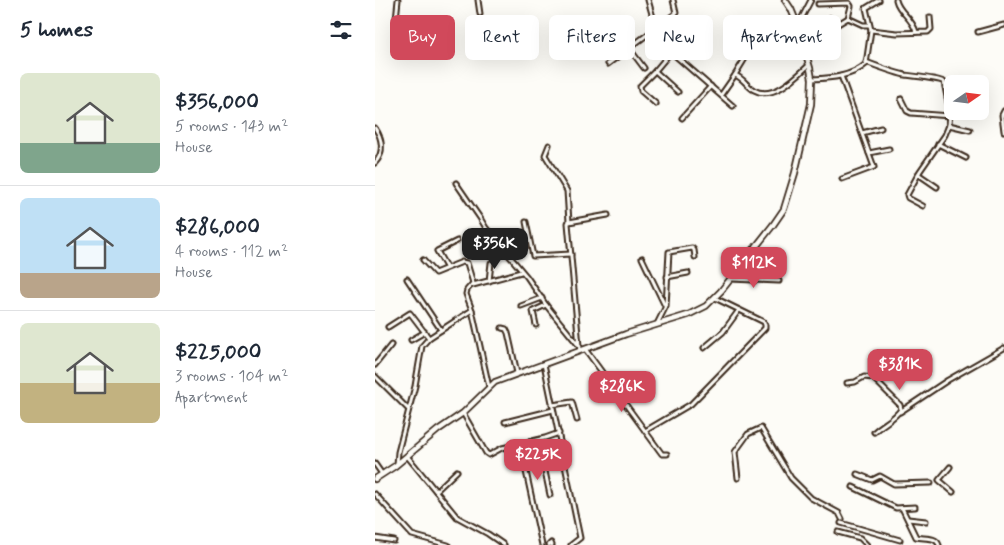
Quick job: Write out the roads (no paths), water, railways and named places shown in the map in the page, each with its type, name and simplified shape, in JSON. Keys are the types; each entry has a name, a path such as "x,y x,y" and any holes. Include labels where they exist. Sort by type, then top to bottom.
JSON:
{"street":[{"path":"396,15 397,0"},
{"path":"478,0 480,14"},
{"path":"649,0 653,15"},
{"path":"673,0 676,13 673,15"},
{"path":"785,0 793,15"},
{"path":"803,15 811,0"},
{"path":"812,79 841,76 858,70 866,62 871,30 866,8 879,0"},
{"path":"895,0 897,7 910,18 916,32"},
{"path":"818,4 826,2 850,3 851,10 848,18 841,22"},
{"path":"848,18 863,25 869,25"},
{"path":"871,30 916,32 930,30 930,18"},
{"path":"978,32 1004,25"},
{"path":"635,56 644,68"},
{"path":"608,64 613,60"},
{"path":"656,104 641,91 640,86 664,60"},
{"path":"680,60 733,106"},
{"path":"721,94 744,60"},
{"path":"375,479 463,413 495,382 579,349 585,349 696,312 715,298 784,209 811,104 812,79 807,60"},
{"path":"866,62 901,74 943,80 944,85"},
{"path":"735,75 753,90 770,91 786,85 809,65"},
{"path":"656,70 678,92"},
{"path":"841,76 874,167 873,169 842,179"},
{"path":"682,118 711,86"},
{"path":"901,99 907,111 911,113 944,116"},
{"path":"1004,111 1002,113 1004,131"},
{"path":"923,206 907,196 918,174 949,125 950,120"},
{"path":"949,125 970,130"},
{"path":"375,128 382,143 380,154 375,163"},
{"path":"861,133 881,128"},
{"path":"375,138 380,136"},
{"path":"938,144 966,158"},
{"path":"549,145 545,155 567,192 568,225 579,349"},
{"path":"869,153 889,149"},
{"path":"918,174 937,187"},
{"path":"455,184 486,229 522,272 579,349"},
{"path":"569,222 609,215"},
{"path":"526,222 533,256 571,254"},
{"path":"446,267 437,252 457,241"},
{"path":"657,324 666,306 668,254 670,251 692,248 695,257"},
{"path":"642,258 660,298 666,306"},
{"path":"423,260 433,272 465,261 467,262 473,285"},
{"path":"489,281 491,263"},
{"path":"489,387 472,310 466,292 473,285 522,272"},
{"path":"667,276 688,273"},
{"path":"407,279 441,330"},
{"path":"730,279 779,280"},
{"path":"521,306 541,298"},
{"path":"645,431 691,404 765,328 764,322 715,298"},
{"path":"536,325 533,311 547,305"},
{"path":"397,464 397,452 415,386 421,349 429,338 472,310"},
{"path":"704,348 723,332 739,310"},
{"path":"388,327 410,313 429,338"},
{"path":"502,328 506,329 508,333 517,373"},
{"path":"411,340 425,332"},
{"path":"375,365 391,345"},
{"path":"874,432 884,422 948,380 1004,348"},
{"path":"585,349 662,454 667,454"},
{"path":"544,364 580,538 571,545"},
{"path":"375,376 408,409"},
{"path":"847,383 855,382 864,377 873,378 897,401 901,409 900,412"},
{"path":"552,405 572,402 577,420"},
{"path":"505,422 553,410"},
{"path":"463,413 489,455 499,448 559,433"},
{"path":"738,478 735,452 748,434 761,428 791,478 811,498 839,513 842,521 900,540"},
{"path":"407,456 459,519 488,534 504,545"},
{"path":"542,545 525,468 526,466 564,456"},
{"path":"543,462 550,495"},
{"path":"375,464 382,474"},
{"path":"950,467 939,480 953,492"},
{"path":"436,490 457,471"},
{"path":"857,474 872,480 880,476 894,484 931,483"},
{"path":"853,487 893,507 915,507"},
{"path":"375,494 412,535 448,545"},
{"path":"902,508 916,537 931,538 938,542 939,545"},
{"path":"908,519 925,521"},
{"path":"838,532 860,538 867,545"},
{"path":"375,538 394,541"}]}
